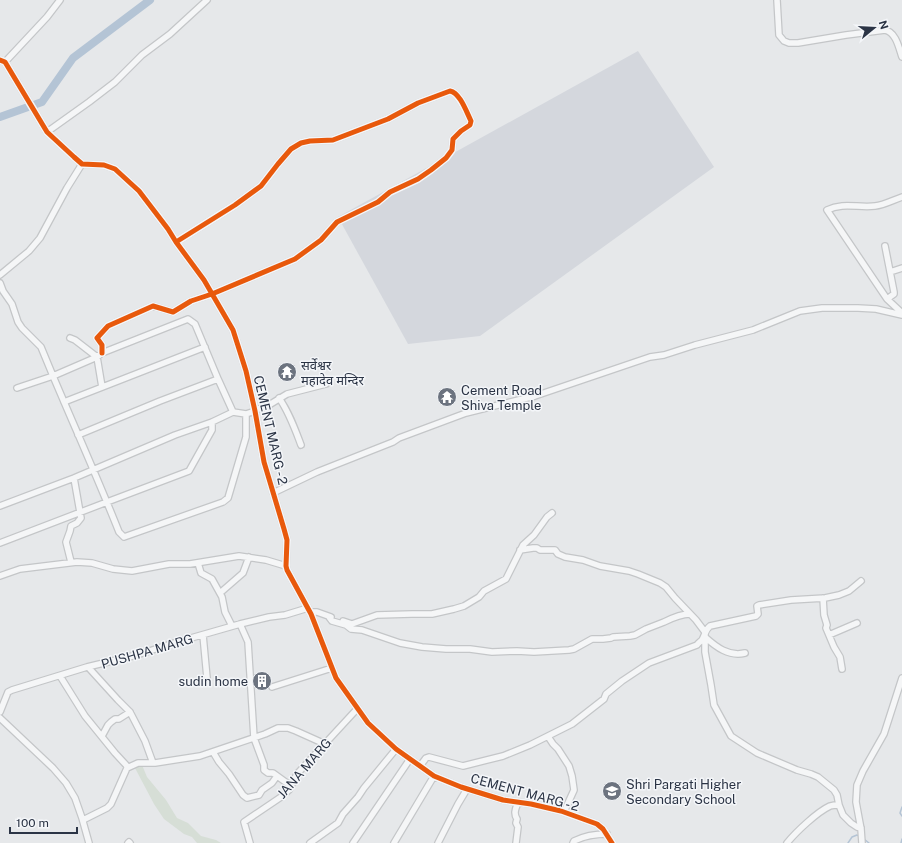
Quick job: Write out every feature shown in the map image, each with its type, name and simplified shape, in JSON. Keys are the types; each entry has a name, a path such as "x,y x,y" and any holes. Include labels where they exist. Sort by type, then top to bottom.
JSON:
{"street":[{"path":"0,275 29,251 40,238 82,164 47,132 2,61 47,17 60,0"},
{"path":"47,132 115,82 142,55 170,34 207,0"},
{"path":"777,0 779,35 784,41 789,43 798,43 889,30 893,34 901,49 902,57"},
{"path":"102,387 99,355 102,347 97,338 108,326 153,306 173,312 191,301 212,294 295,259 321,240 337,222 378,202 390,192 418,179 431,170 446,158 452,150 453,139 470,124 471,121 458,95 454,91 450,90 418,103 388,119 333,140 301,143 291,150 261,186 235,205 176,242"},
{"name":"CEMENT MARG - 2","path":"82,164 104,165 115,169 139,191 168,228 176,242 204,280 233,330 246,371 255,410 264,462 287,540 287,570 309,610 336,678 357,709 368,723 396,749 434,776 503,800 564,812 597,824 607,834 612,843"},
{"path":"902,197 874,206 848,205 833,207 827,210 886,300 902,314"},
{"path":"885,246 894,294 886,300"},
{"path":"890,272 902,268"},
{"path":"0,283 3,291 12,304 18,322 41,347 119,532 124,537 223,502 228,498 246,437 246,414"},
{"path":"273,493 317,472 393,442 399,438 466,413 536,396 650,357 664,355 695,345 753,330 800,311 822,308 858,308 876,309 902,314"},
{"path":"17,388 53,376 99,355 188,319 195,324 233,412"},
{"path":"70,338 99,355"},
{"path":"64,402 205,348"},
{"path":"78,435 218,379"},
{"path":"0,506 74,478 233,412 246,414 262,408 286,394 326,384"},
{"path":"278,398 288,412 301,445"},
{"path":"0,543 189,471 212,430 212,422"},
{"path":"71,562 66,542 71,526 77,523 81,518 74,478"},
{"path":"309,610 352,624 377,615 432,614 464,606 479,597 484,591 506,579 523,545 534,535 547,517 552,513"},
{"path":"520,550 533,548 540,550 555,550 558,554 565,557 583,560 600,566 629,571 645,576 666,587 696,620 711,642 726,653 745,653"},
{"path":"0,576 20,569 71,562 92,563 113,569 132,571 169,564 198,563 239,556 266,560 286,566"},
{"path":"220,593 243,573 249,557"},
{"path":"198,563 201,574 212,579 220,593 225,612 232,626"},
{"path":"420,766 426,758 429,757 463,766 503,756 547,737 572,724 604,699 606,694 622,681 649,663 696,645 702,640 707,628 710,626 756,616 758,614 757,606 759,605 839,595 849,591 861,581"},
{"path":"823,598 824,615 827,625 826,628 842,661 842,669"},
{"name":"PUSHPA MARG","path":"0,712 8,692 12,690 88,667 137,656 232,626 268,617 309,610"},
{"path":"329,617 332,621 346,625 352,629 362,630 408,645 492,652 534,652 570,650 592,639 627,637 635,635 669,619 690,614"},
{"path":"829,635 857,623"},
{"path":"240,624 248,642 254,738 264,765 264,770 268,773 273,773 291,786"},
{"path":"203,634 207,678"},
{"path":"705,634 705,652 714,705 731,736 757,753 818,778 834,790 843,815 851,823 861,828"},
{"path":"88,667 130,712 145,741 153,763"},
{"path":"272,687 332,668"},
{"path":"60,676 85,716 127,766 127,768"},
{"path":"862,843 856,802 857,785 863,771 884,734 902,678"},
{"name":"JANA MARG","path":"250,843 244,822 289,790 297,774 357,709"},
{"path":"102,736 108,724 130,712"},
{"path":"0,718 53,768 66,783 75,798 89,843"},
{"path":"83,820 107,808 111,804 127,768 138,763 153,763 200,756 254,738 278,728 288,728 325,744"},
{"path":"547,737 558,749 569,766 572,776 574,790 564,812"},
{"path":"310,843 338,824 343,814 396,749"},
{"path":"213,752 243,795 247,798 259,795 262,790 272,783 277,776"},
{"path":"353,843 410,759"},
{"path":"394,843 434,776"},
{"path":"438,843 467,788"},
{"path":"516,843 518,827 516,823 518,819 515,816 515,812 518,802"},
{"path":"787,843 821,811 831,805 839,805"},
{"path":"573,843 582,837 607,834"}],"shaded area":[{"path":"638,51 714,167 480,336 408,344 338,217"},
{"path":"142,765 147,777 166,800 177,818 188,823 201,836 221,843 197,843 192,837 184,834 164,819 154,804 135,768"}],"waterway":[{"path":"0,117 42,102 73,58 150,0"},
{"path":"902,807 900,813 902,816"},
{"path":"848,843 852,837 857,835 860,837"},
{"path":"864,839 869,843"},
{"path":"901,843 902,839"}],"cycle path":[{"path":"0,60 5,62 47,132 82,164 104,165 115,169 139,191 204,280 233,330 246,371 264,462 287,540 287,570 311,614 336,678 368,723 396,749 434,776 461,787 503,800 531,804 561,811 597,824 603,829 612,843"},
{"path":"102,353 102,345 97,338 108,326 153,306 173,312 191,301 212,294 295,259 321,240 337,222 378,202 390,192 418,179 431,170 446,158 452,150 453,139 470,125 471,121 460,99 454,92 450,91 418,103 388,119 333,140 301,143 291,149 261,186 235,205 176,242"}],"place":[{"name":"सर्वेश्वर महादेव मन्दिर","path":"287,372"},
{"name":"Cement Road Shiva Temple","path":"447,397"},
{"name":"sudin home","path":"262,681"},
{"name":"Shri Pargati Higher Secondary School","path":"612,791"}]}
